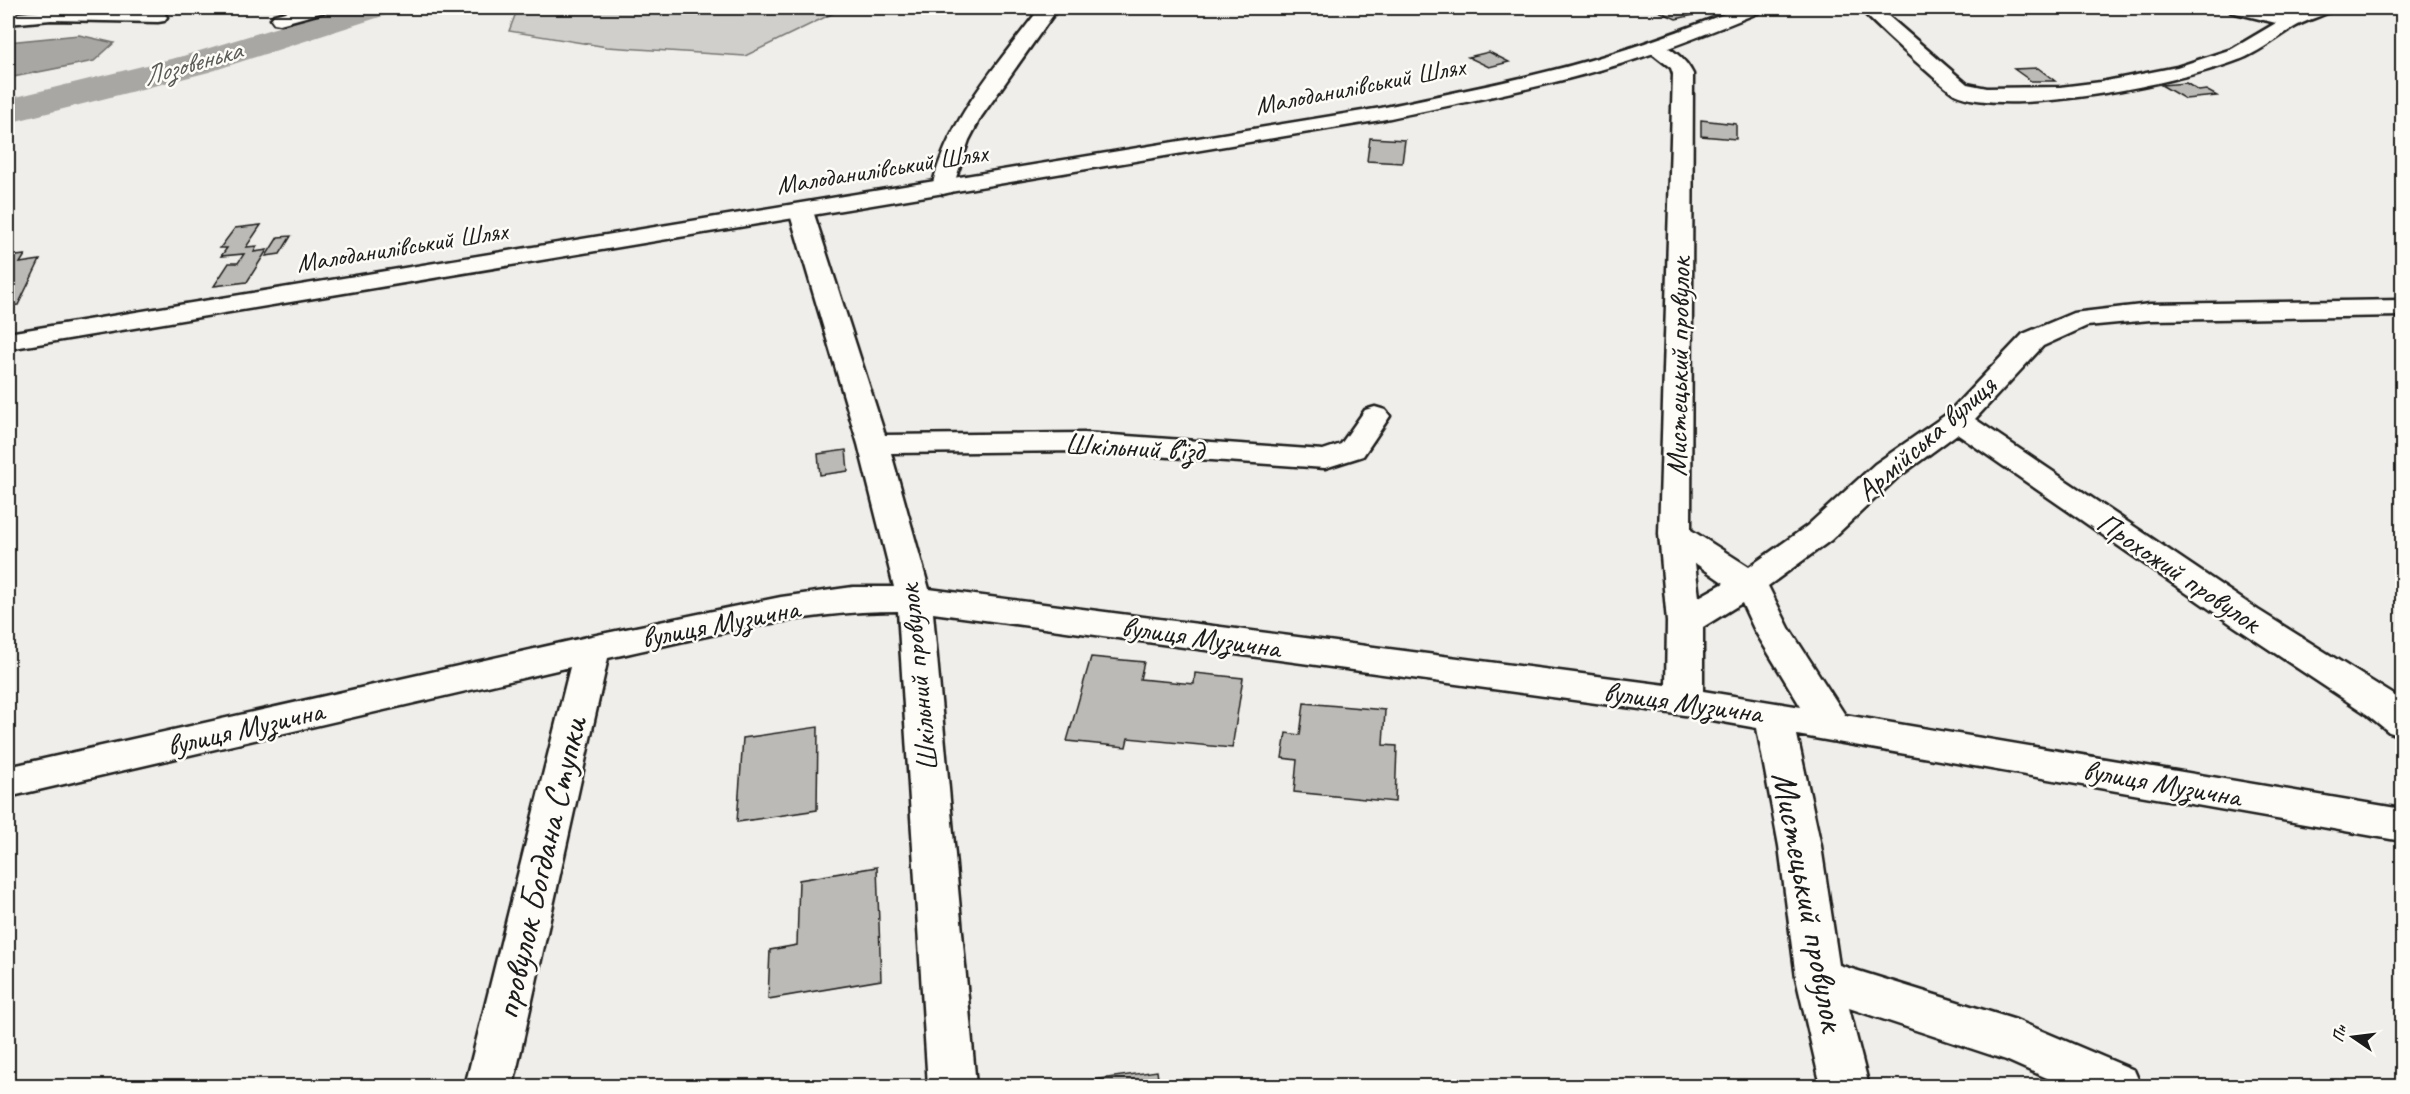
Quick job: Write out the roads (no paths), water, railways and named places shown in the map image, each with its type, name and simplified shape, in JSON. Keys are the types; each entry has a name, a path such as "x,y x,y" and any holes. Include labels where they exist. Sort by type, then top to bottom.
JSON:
{"street":[{"path":"280,19 318,8"},
{"path":"944,187 946,167 963,128 1049,8"},
{"name":"Малоданилівський Шлях","path":"8,341 1381,114 1549,77 1653,47 1749,8"},
{"path":"1869,8 1961,89 1976,94 1998,95 2088,88 2204,66 2268,39 2293,21 2324,8"},
{"path":"2237,8 2293,21"},
{"path":"8,19 51,15 158,17"},
{"name":"Мистецький провулок","path":"1653,47 1679,65 1683,74 1675,534 1685,622 1684,701"},
{"name":"Шкільний провулок","path":"801,211 873,444 914,599 952,1086"},
{"name":"Армійська вулиця","path":"1685,622 1749,583 1819,533 1886,471 1957,420 2033,340 2082,319 2150,312 2403,308"},
{"name":"Шкільний в’їзд","path":"873,444 1084,442 1325,459 1352,450 1375,416"},
{"name":"Прохожий провулок","path":"1957,420 2246,618 2381,705 2403,722"},
{"path":"1675,534 1749,583 1773,631 1832,726"},
{"name":"вулиця Музична","path":"8,782 592,649 781,609 853,599 914,599 1684,701 2403,825"},
{"name":"провулок Богдана Ступки","path":"489,1086 592,649"},
{"name":"Мистецький провулок","path":"1774,716 1800,846 1819,978 1845,1086"},
{"path":"1819,978 2016,1042 2117,1086"}],"waterway":[{"name":"Лозовенька","path":"8,111 196,64 374,8"}]}
